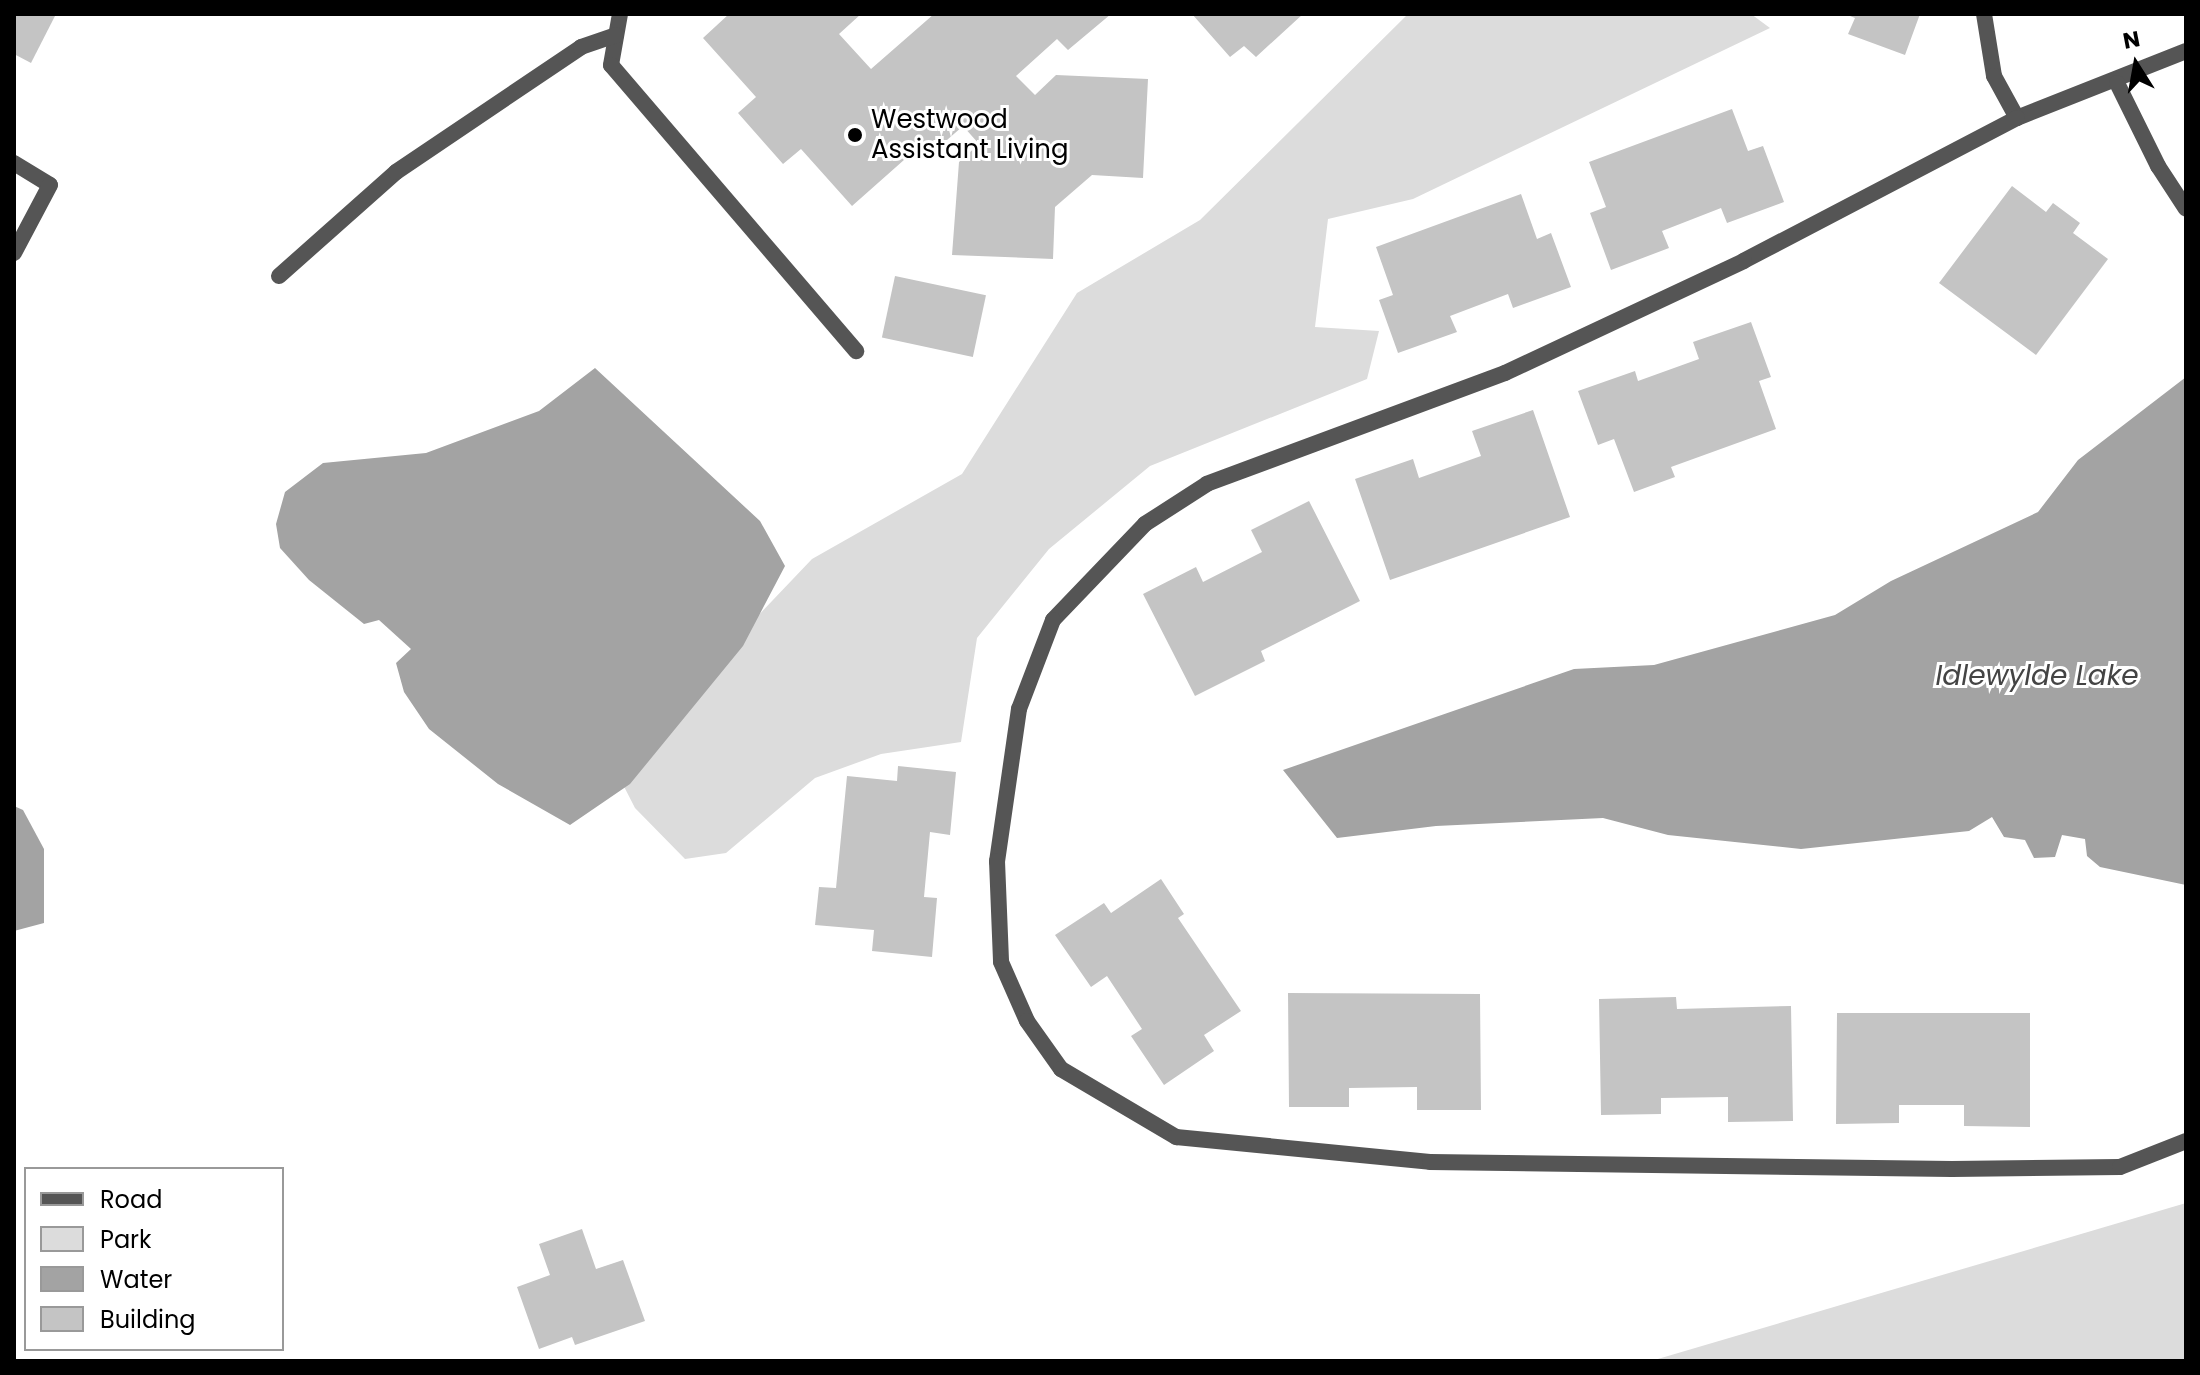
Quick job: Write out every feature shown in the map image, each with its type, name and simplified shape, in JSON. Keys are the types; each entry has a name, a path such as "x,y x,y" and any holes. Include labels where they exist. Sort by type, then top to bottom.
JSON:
{"street":[{"path":"620,14 611,65 856,351"},
{"path":"1984,14 1994,76 2017,118"},
{"path":"279,276 396,172 581,47 616,35"},
{"path":"2186,51 2117,83 2017,118 1744,261 1519,367 1207,484 1145,524 1053,620 1019,709 997,861 1001,962 1027,1021 1061,1069 1176,1137 1430,1162 1952,1169 2120,1167 2186,1141"},
{"path":"2117,83 2158,166 2186,209"},
{"path":"14,163 50,185 14,253"}],"green space":[{"path":"1408,14 1751,14 1770,28 1413,199 1328,219 1315,327 1379,331 1367,379 1150,466 1049,549 977,638 961,742 881,754 815,778 726,853 685,859 635,808 614,767 812,559 962,474 1077,293 1200,220"},
{"path":"2186,1203 2186,1361 1651,1361"}],"water":[{"path":"595,368 760,521 785,566 743,646 630,784 570,825 498,784 429,729 404,692 396,663 411,649 379,620 364,624 309,580 280,548 276,524 285,492 323,463 426,453 539,411"},
{"name":"Idlewylde Lake","path":"2186,377 2186,885 2100,867 2087,856 2085,839 2062,835 2055,857 2034,858 2025,840 2004,837 1992,817 1969,831 1801,849 1668,835 1603,818 1436,826 1337,838 1283,770 1574,669 1654,665 1835,615 1891,581 2038,512 2078,460"},
{"path":"14,806 23,810 44,849 44,923 14,931"}],"building":[{"path":"14,14 56,14 31,63 14,54"},
{"name":"Westwood Assistant Living","path":"729,14 861,14 839,34 871,69 934,14 1111,14 1068,50 1057,39 1016,76 1035,95 1056,75 1148,79 1143,178 1092,175 1055,207 1053,259 952,255 959,162 979,144 963,126 931,154 922,144 852,206 801,149 783,164 738,113 756,97 703,38"},
{"path":"1192,14 1303,14 1256,57 1244,46 1230,57"},
{"path":"1845,14 1920,14 1905,55 1848,34 1855,18"},
{"path":"1732,109 1748,151 1763,146 1784,202 1727,223 1721,208 1662,231 1669,248 1611,270 1590,213 1606,207 1589,162"},
{"path":"2012,186 2046,212 2053,203 2080,223 2073,233 2108,259 2036,355 1939,283"},
{"path":"1521,194 1537,239 1551,233 1571,287 1513,308 1508,294 1450,316 1457,332 1398,353 1379,300 1393,295 1376,247"},
{"path":"895,276 986,295 973,357 882,338"},
{"path":"1751,322 1771,377 1759,381 1776,429 1671,467 1675,477 1634,492 1614,439 1598,445 1578,391 1635,371 1638,381 1699,359 1693,342"},
{"path":"1533,410 1570,517 1390,580 1355,479 1413,459 1419,478 1481,456 1472,431"},
{"path":"1309,501 1360,601 1261,651 1265,661 1195,696 1143,594 1196,567 1203,582 1262,552 1251,530"},
{"path":"898,766 956,772 950,835 930,832 924,897 937,898 932,957 872,951 874,930 815,925 819,887 836,888 847,776 897,781"},
{"path":"1161,879 1184,914 1178,918 1241,1011 1204,1035 1214,1051 1164,1085 1131,1036 1142,1029 1107,976 1091,987 1055,935 1104,903 1111,913"},
{"path":"1288,993 1480,994 1481,1110 1417,1110 1417,1087 1349,1088 1349,1107 1289,1107"},
{"path":"1676,997 1677,1009 1791,1006 1793,1121 1728,1122 1728,1097 1661,1098 1661,1114 1601,1115 1599,999"},
{"path":"1837,1013 2030,1013 2030,1127 1964,1126 1964,1105 1899,1105 1899,1123 1836,1124"},
{"path":"582,1229 596,1269 623,1260 645,1321 575,1345 572,1337 539,1349 517,1287 550,1275 539,1244"}],"place":[{"name":"Westwood Assistant Living","path":"855,135"}]}
